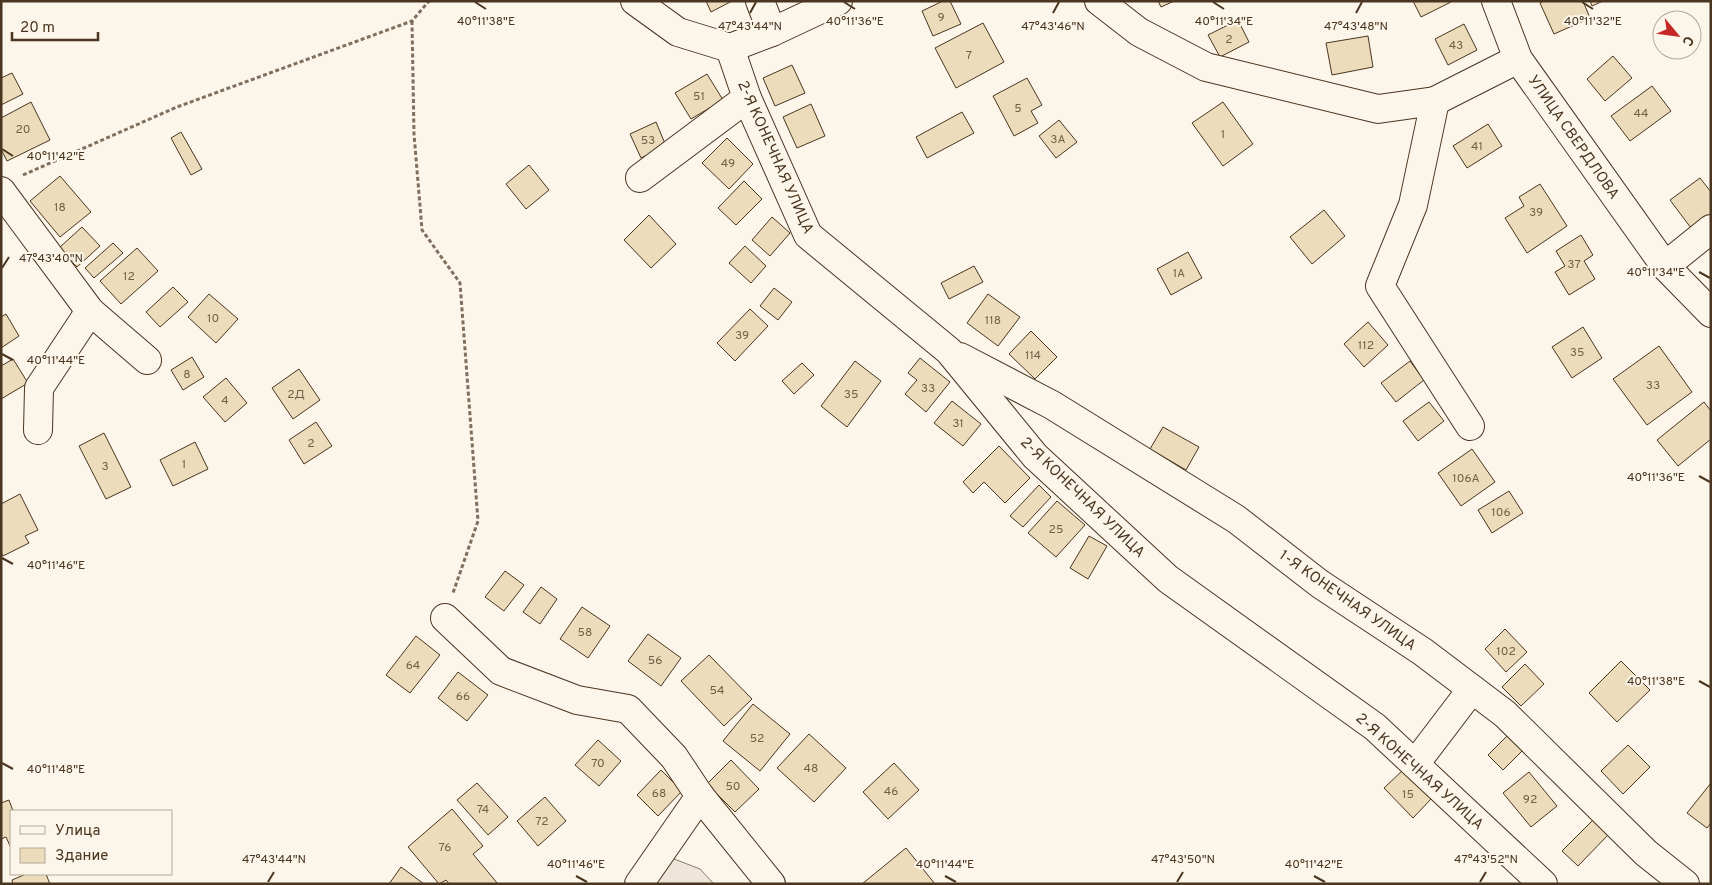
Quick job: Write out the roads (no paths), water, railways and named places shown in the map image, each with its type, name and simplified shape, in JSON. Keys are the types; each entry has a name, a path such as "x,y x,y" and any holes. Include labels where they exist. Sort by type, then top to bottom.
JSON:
{"street":[{"path":"635,1 678,32 730,48 772,32 838,1"},
{"path":"760,1 772,32"},
{"path":"1099,1 1139,32 1206,66 1378,109 1435,100 1518,59"},
{"name":"УЛИЦА СВЕРДЛОВА","path":"1496,1 1518,59 1665,266 1711,313"},
{"name":"2-Я КОНЕЧНАЯ УЛИЦА","path":"730,48 747,98 808,235 949,351 1035,456 1168,578 1375,727 1543,884"},
{"path":"640,178 747,98"},
{"path":"1435,100 1413,205 1380,286 1470,426"},
{"path":"10,184 90,310 147,360"},
{"path":"1665,266 1711,229"},
{"path":"38,430 39,388 90,310"},
{"name":"1-Я КОНЕЧНАЯ УЛИЦА","path":"949,351 1052,405 1236,519 1320,584 1423,652 1505,714 1646,853 1685,884"},
{"path":"444,618 502,671 577,700 628,709 674,757 700,796 771,884"},
{"path":"1415,764 1472,689"},
{"path":"639,884 700,796"}]}
